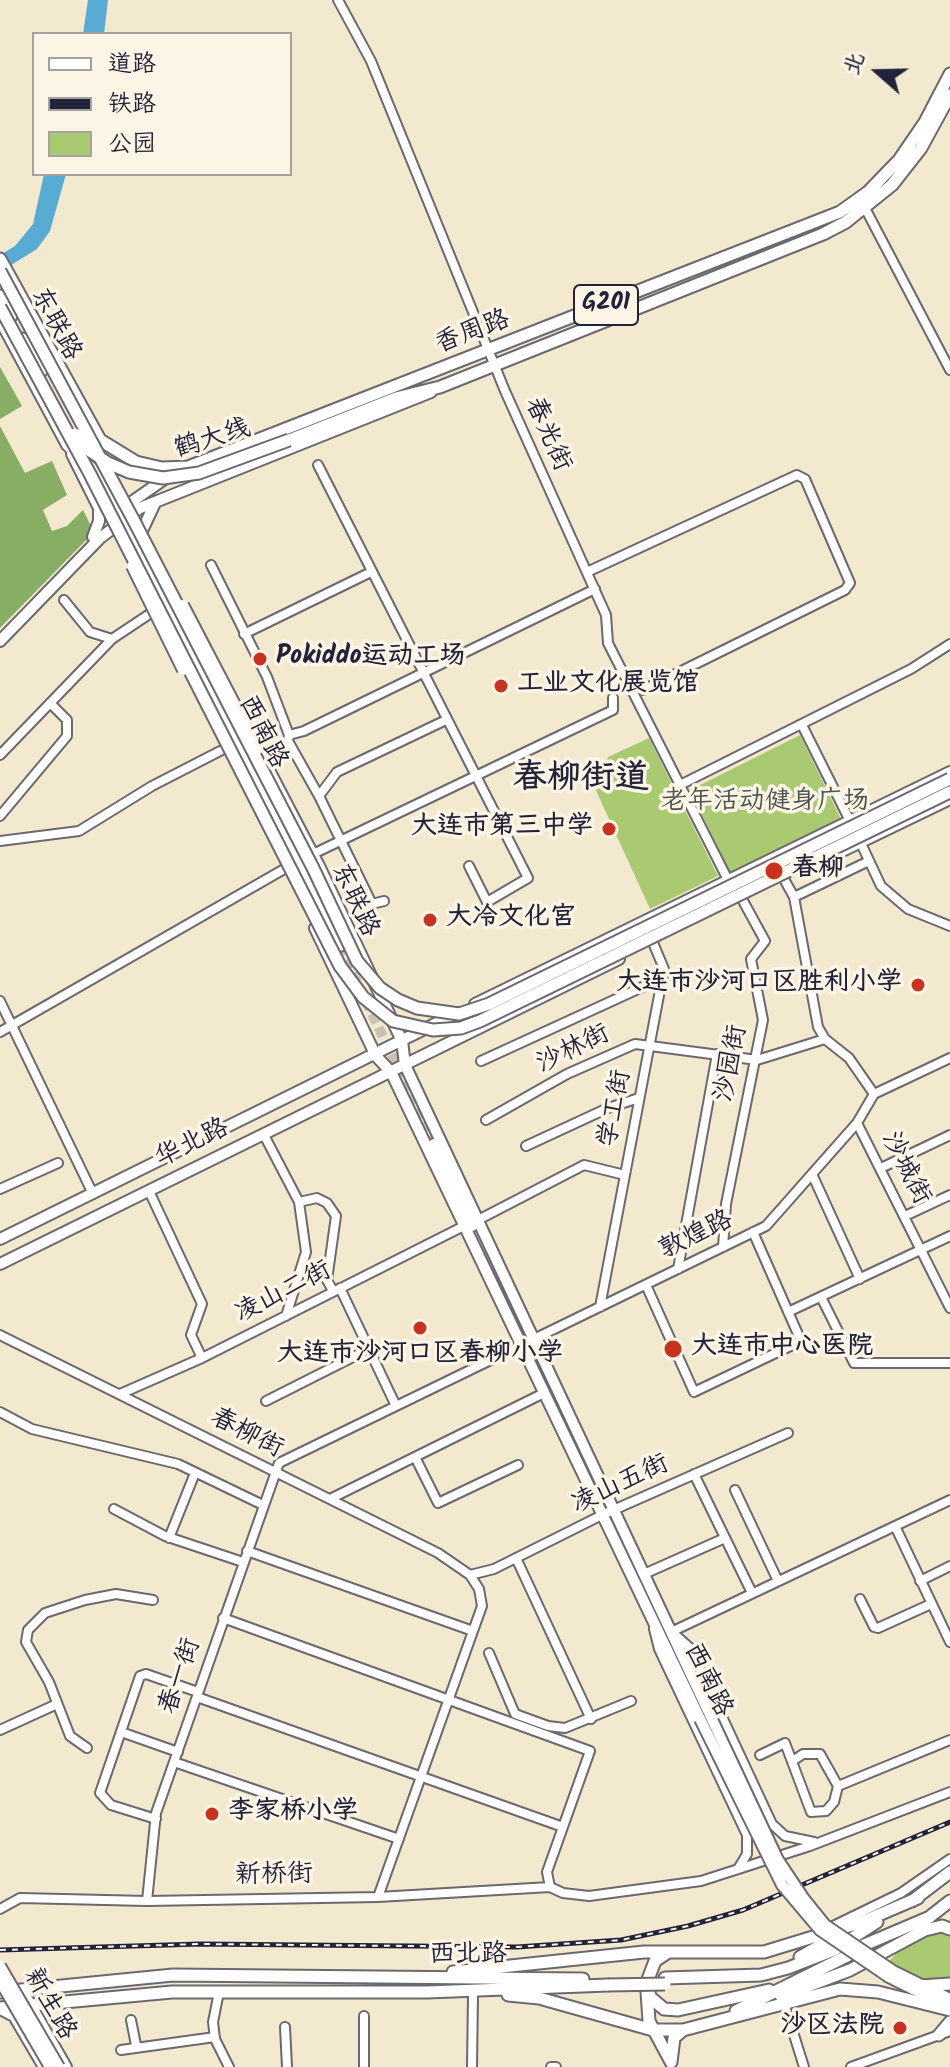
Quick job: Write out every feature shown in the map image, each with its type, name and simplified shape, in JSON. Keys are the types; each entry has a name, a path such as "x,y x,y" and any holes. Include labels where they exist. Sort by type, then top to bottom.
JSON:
{"highway":[{"name":"香周路","path":"205,462 840,212 868,192 899,160 925,122 950,74"},
{"name":"香周路","path":"440,387 846,222 907,167 950,95"},
{"name":"G201","path":"2,267 93,432"},
{"name":"东联路","path":"2,267 340,966 372,1006 407,1026 447,1030 480,1021 950,792"},
{"name":"鹤大线","path":"0,296 82,444 98,457 129,472 163,478 187,476 396,398 440,387"},
{"name":"东联路","path":"0,307 123,519 357,961 388,994 417,1008 459,1014 489,1004 950,779"},
{"path":"67,445 93,432"},
{"name":"鹤大线","path":"93,432 116,452 148,465 174,468 205,462"},
{"path":"417,1979 517,1965 667,1952 764,1952 862,1922 918,1898 950,1872"},
{"name":"西北路","path":"665,1981 768,1974 834,1950 918,1898"},
{"path":"710,2023 930,1917 950,1901"},
{"name":"西北路","path":"22,2003 50,1987 173,1975 608,1982 762,1981 866,1945 930,1917"},
{"path":"768,1974 862,1922"},
{"path":"738,2010 850,1970 925,1930 942,1926 950,1929"},
{"path":"667,1952 655,1961 647,1992 647,2011 653,2030 672,2065"},
{"name":"西北路","path":"0,2008 22,2003 172,1992 423,1992 608,1982"},
{"path":"919,1986 950,1984"},
{"path":"647,1992 664,2009 678,2010 782,1989"},
{"path":"423,1992 539,1998 653,2030 683,2030 822,1992 858,1989 950,2008"},
{"name":"西北路","path":"0,1992 22,2003"},
{"path":"945,2033 950,2022"},
{"path":"672,2065 674,2038 683,2030"}],"main road":[{"path":"0,320 99,508 94,540 117,538 138,547 144,522 159,500"},
{"name":"香周路","path":"0,633 94,540 123,519 159,500 400,407 440,387"},
{"path":"93,432 98,470 123,519"},
{"path":"67,445 98,470"},
{"name":"香周路","path":"123,519 160,481 205,462"},
{"name":"西南路","path":"123,519 258,775 288,840"},
{"name":"西南路","path":"123,519 138,581 286,868 376,1056 391,1072 651,1617 705,1717"},
{"name":"西南路","path":"123,519 164,567 313,854 402,1041 405,1065 671,1632 705,1717 782,1885 820,1930 950,2008"},
{"name":"香周路","path":"0,641 94,540"},
{"name":"西南路","path":"138,547 164,606 305,872 340,946"},
{"path":"258,775 260,751"},
{"name":"华北路","path":"0,1239 950,772"},
{"name":"华北路","path":"0,1264 950,799"},
{"path":"263,825 313,854"},
{"path":"286,868 288,840"},
{"name":"西南路","path":"434,1144 493,1271 502,1305"},
{"name":"西南路","path":"493,1271 515,1299"},
{"name":"新生路","path":"0,1966 59,2067"},
{"name":"西南路","path":"891,1974 950,1999"},
{"name":"新生路","path":"0,1981 50,2067"},
{"path":"22,2003 44,2029 66,2067"},
{"path":"22,2003 44,2067"},
{"path":"44,2029 44,2011 54,2003"}],"street":[{"name":"春光街","path":"338,0 371,61 494,366 606,615 608,643 728,880"},
{"path":"865,208 950,370"},
{"path":"318,465 528,878 487,902 469,866"},
{"path":"587,572 797,475 805,479 850,583 845,590 643,690"},
{"path":"211,565 267,677 289,735 288,741 372,904 384,901"},
{"path":"244,634 371,572"},
{"path":"289,735 304,731 595,589"},
{"path":"64,600 90,632 112,639"},
{"path":"0,755 112,639 164,606"},
{"path":"680,785 911,669 950,644"},
{"path":"313,854 613,710 613,698"},
{"path":"0,816 67,736 67,720 50,703"},
{"path":"319,796 337,772 446,720"},
{"path":"802,725 881,886 908,909 950,926"},
{"path":"0,841 79,831 152,786 224,749"},
{"path":"794,897 869,861"},
{"path":"0,1032 286,868"},
{"path":"784,879 794,897 818,1027 825,1039 849,1058 874,1094 950,1058"},
{"name":"沙园街","path":"723,1247 726,1204 763,1020 751,959 765,941 742,899"},
{"name":"学工街","path":"600,1307 664,969 645,921"},
{"path":"481,1061 662,978"},
{"path":"0,1001 93,1194"},
{"name":"沙林街","path":"486,1120 567,1074 635,1044 650,1043 753,1060 825,1039"},
{"path":"678,1269 717,1054"},
{"name":"沙城街","path":"874,1094 857,1123 950,1308"},
{"path":"526,1146 608,1108 639,1098"},
{"name":"敦煌路","path":"274,1472 279,1463 766,1226 857,1123"},
{"path":"264,1135 299,1202 306,1252 286,1316"},
{"path":"881,1168 950,1135"},
{"path":"0,1189 58,1163"},
{"path":"478,1220 584,1165 625,1175"},
{"path":"812,1174 860,1279"},
{"path":"149,1191 202,1304 191,1335 202,1358"},
{"path":"905,1216 950,1195"},
{"path":"299,1202 317,1198 327,1203 336,1216 327,1280 337,1290 396,1406"},
{"name":"凌山二街","path":"120,1394 202,1358 464,1226"},
{"path":"646,1285 694,1392 801,1341 753,1232"},
{"path":"788,1312 950,1236"},
{"path":"821,1297 854,1363 950,1363"},
{"name":"春柳街","path":"0,1335 438,1553 470,1575"},
{"path":"266,1401 369,1349"},
{"path":"330,1499 544,1393"},
{"path":"0,1412 32,1429 178,1464 263,1505"},
{"name":"凌山五街","path":"470,1575 516,1558 602,1515 788,1433"},
{"path":"415,1457 438,1503 518,1465"},
{"name":"春一街","path":"147,1901 156,1819 274,1472"},
{"path":"169,1538 195,1473"},
{"path":"694,1474 752,1593"},
{"path":"735,1490 778,1581"},
{"path":"777,1854 772,1824 690,1648 671,1632 950,1500"},
{"path":"114,1509 169,1538 243,1562"},
{"path":"895,1526 931,1604 946,1625 950,1642"},
{"path":"644,1574 725,1538"},
{"path":"247,1551 473,1631"},
{"path":"516,1558 591,1719"},
{"path":"920,1581 950,1566"},
{"path":"378,1897 482,1606 479,1589 470,1575"},
{"path":"87,1748 70,1736 26,1642 34,1620 45,1613 116,1594 153,1600"},
{"path":"860,1599 874,1627 878,1628 931,1604"},
{"path":"651,1617 659,1649 747,1835 747,1854 736,1871"},
{"path":"223,1618 590,1751 547,1872 550,1887 563,1893 603,1894 701,1881 822,1841 950,1792"},
{"path":"489,1653 515,1714 565,1728 631,1701"},
{"path":"156,1819 111,1805 100,1793 140,1676 146,1674 563,1827"},
{"path":"0,1730 57,1704"},
{"path":"121,1732 178,1752"},
{"path":"838,1786 950,1740"},
{"path":"760,1755 785,1743 794,1760"},
{"path":"803,1754 820,1754 838,1786 834,1802 826,1811 811,1812 791,1764 794,1760 803,1754"},
{"path":"174,1762 399,1839"},
{"path":"772,1824 794,1840 822,1841"},
{"path":"747,1835 777,1854"},
{"path":"792,1945 901,1893 950,1859"},
{"name":"新桥街","path":"0,1909 20,1898 147,1901 378,1897 550,1887"},
{"path":"219,1992 215,2037 229,2067"},
{"path":"472,2067 473,1995"},
{"path":"784,2003 804,2067"},
{"path":"364,2016 364,2067"},
{"path":"131,2020 136,2045"},
{"path":"285,2027 287,2067"},
{"path":"851,2067 945,2033"},
{"path":"121,2050 136,2045 215,2037"}],"green space":[{"path":"0,367 22,406 0,419"},
{"path":"0,426 25,473 52,461 67,495 43,510 52,531 67,526 83,510 94,532 0,628"},
{"name":"老年活动健身广场","path":"800,735 841,819 731,874 690,790"},
{"path":"649,738 718,876 650,909 593,784 601,780 608,757"},
{"path":"940,1932 950,1936 950,1980 937,1985 887,1963 895,1955 895,1949"}],"water":[{"path":"88,0 108,0 104,32 83,32"},
{"path":"44,176 65,176 50,231 37,249 0,272 0,255 15,246 33,224"}],"tunnel":[{"path":"340,946 434,1144"}],"railway":[{"path":"0,1950 200,1944 517,1947 621,1940 688,1926 743,1910 950,1822"}],"place":[{"name":"Pokiddo运动工场","path":"260,659"},
{"name":"工业文化展览馆","path":"501,686"},
{"name":"大连市第三中学","path":"609,829"},
{"name":"春柳","path":"774,871"},
{"name":"大冷文化宫","path":"430,920"},
{"name":"大连市沙河口区胜利小学","path":"918,985"},
{"name":"大连市沙河口区春柳小学","path":"420,1328"},
{"name":"大连市中心医院","path":"673,1349"},
{"name":"李家桥小学","path":"212,1814"},
{"name":"沙区法院","path":"900,2028"}],"district":[{"name":"春柳街道","path":"581,781"}]}
